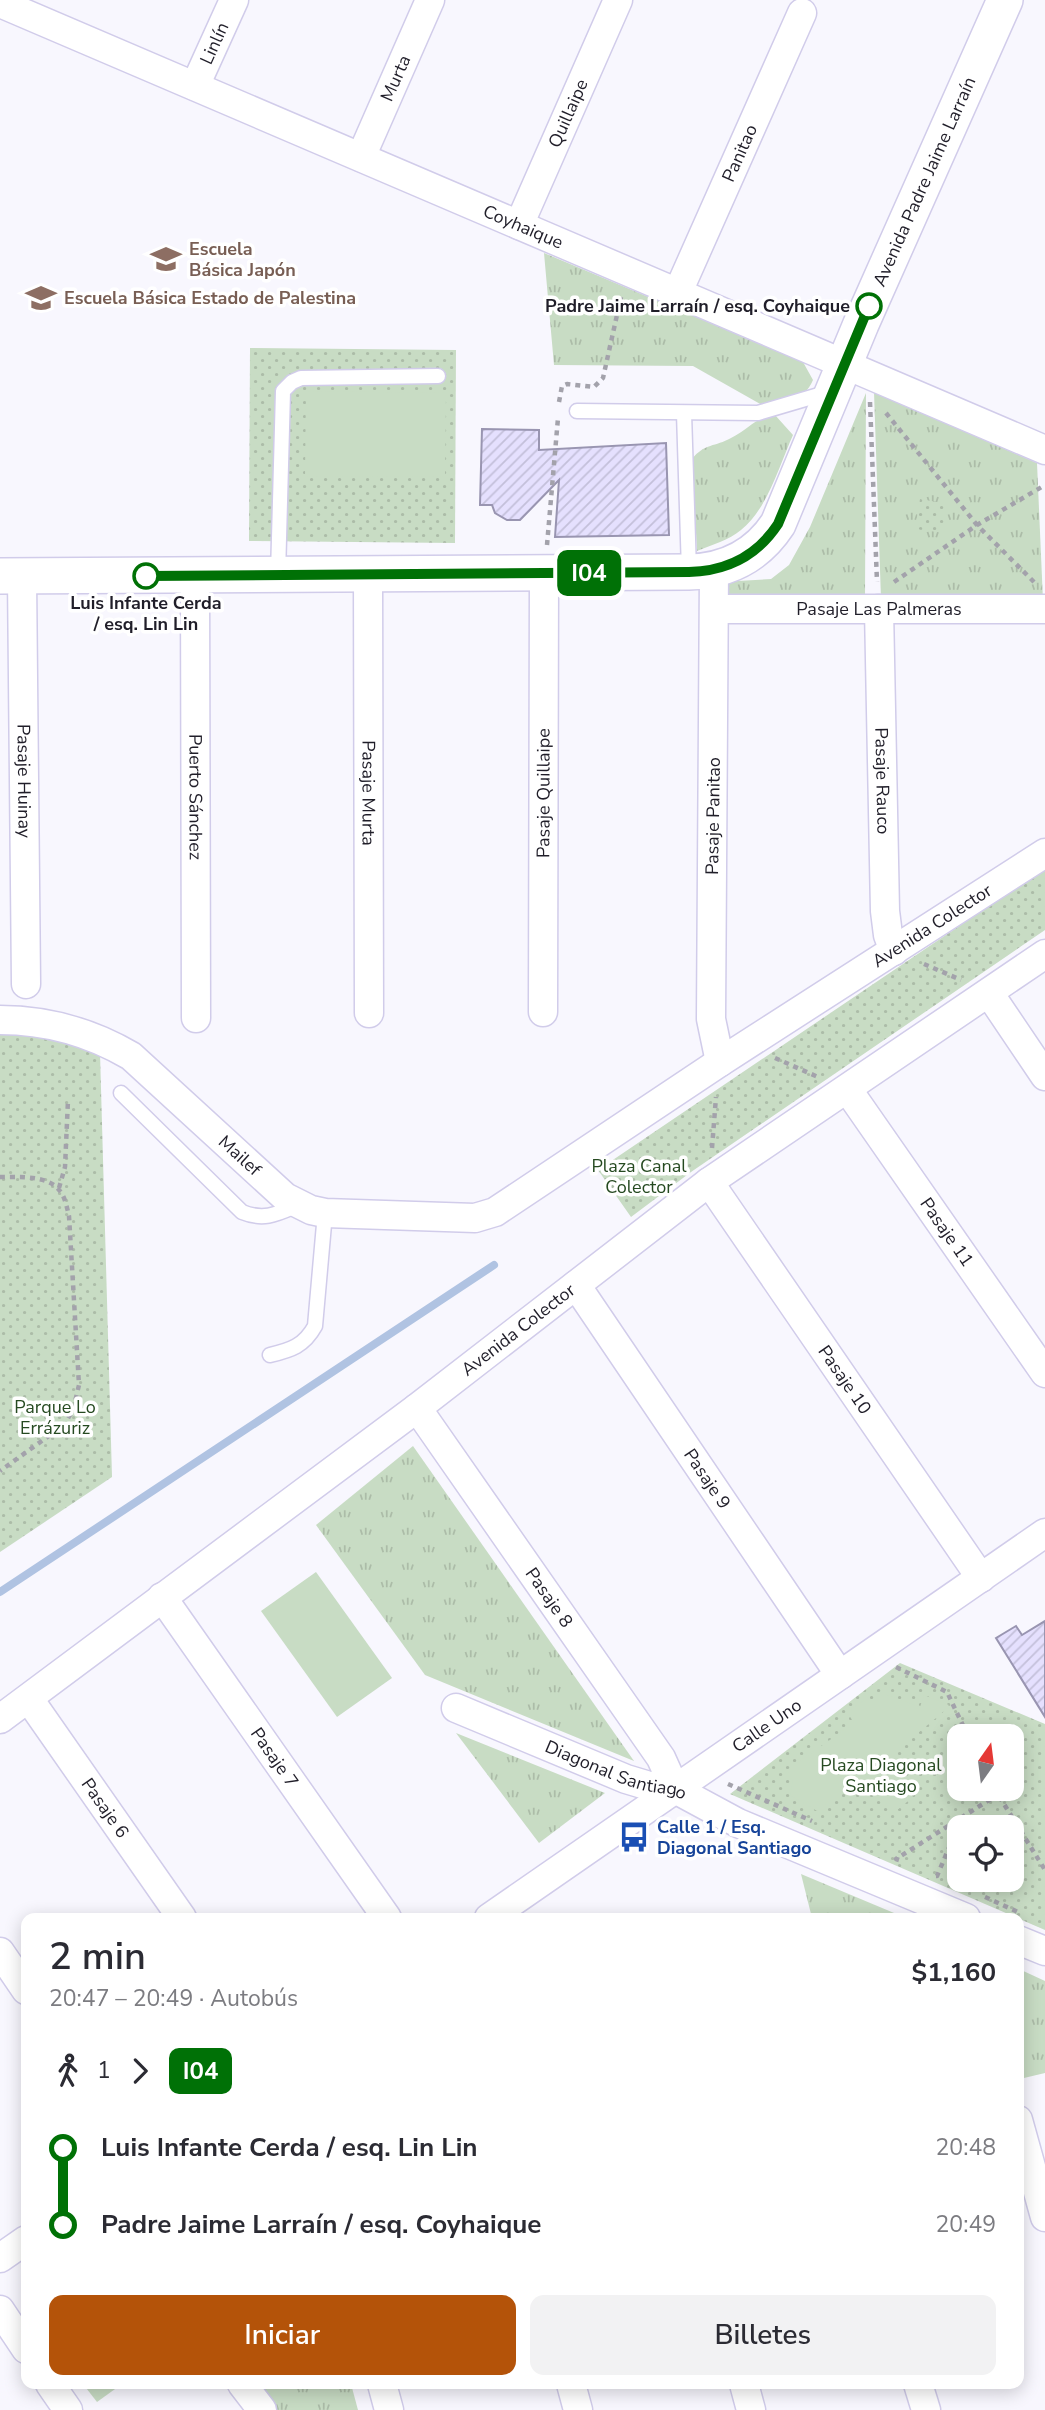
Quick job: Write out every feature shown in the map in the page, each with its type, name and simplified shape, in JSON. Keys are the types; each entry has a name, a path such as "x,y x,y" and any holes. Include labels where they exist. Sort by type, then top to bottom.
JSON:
{"street":[{"name":"Linlín","path":"195,86 234,0"},
{"name":"Murta","path":"361,157 430,0"},
{"name":"Quillaipe","path":"519,225 618,0"},
{"name":"Avenida Padre Jaime Larraín","path":"702,571 748,556 770,537 778,524 839,377 1005,0"},
{"name":"Coyhaique","path":"0,3 678,292 839,377 1043,445"},
{"name":"Panitao","path":"678,292 802,13"},
{"path":"11,576 702,571"},
{"name":"Pasaje Panitao","path":"702,571 715,609 710,1019 720,1062"},
{"name":"Pasaje Murta","path":"368,574 369,1013"},
{"name":"Pasaje Quillaipe","path":"543,1012 544,574"},
{"name":"Puerto Sánchez","path":"195,575 196,1018"},
{"name":"Pasaje Huinay","path":"11,576 26,984"},
{"name":"Pasaje Las Palmeras","path":"715,609 1040,596"},
{"name":"Pasaje Rauco","path":"878,601 885,911 888,934 894,951"},
{"name":"Avenida Colector","path":"504,1206 745,1045 1045,853"},
{"name":"Avenida Colector","path":"0,1719 417,1408 709,1182 1045,954"},
{"path":"989,993 1045,1076"},
{"name":"Mailef","path":"0,1020 40,1021 63,1027 110,1043 131,1056 285,1197 298,1205 325,1213 464,1219 484,1216 504,1206"},
{"name":"Pasaje 11","path":"848,1090 1045,1373"},
{"name":"Pasaje 10","path":"709,1182 981,1577"},
{"name":"Pasaje 9","path":"576,1285 840,1675"},
{"name":"Pasaje 8","path":"417,1408 661,1758 674,1789"},
{"name":"Calle Uno","path":"496,1913 1045,1533"},
{"name":"Pasaje 7","path":"162,1597 383,1913"},
{"name":"Pasaje 6","path":"29,1699 179,1913"},
{"name":"Diagonal Santiago","path":"456,1708 625,1779 674,1789 738,1823 970,1905"},
{"path":"1024,1930 1045,1951"},
{"path":"0,1952 21,1983"},
{"path":"1024,2142 1045,2217"},
{"path":"0,2310 21,2342"},
{"path":"53,2389 68,2410"},
{"path":"246,2389 262,2410"},
{"path":"383,2389 389,2410"},
{"path":"572,2389 578,2410"},
{"path":"745,2389 751,2410"},
{"path":"920,2389 926,2410"}],"lane":[{"path":"278,575 283,391 292,382 302,378 438,376"},
{"path":"577,411 758,413 839,377"},
{"path":"684,413 702,571"},
{"path":"121,1093 242,1212 253,1217 269,1218 298,1205"},
{"path":"270,1355 297,1349 310,1336 315,1326 325,1213"}],"path":[{"path":"878,601 870,394 977,525 1040,596"},
{"path":"878,601 977,525 1045,485"},
{"path":"894,951 989,993"},
{"path":"745,1045 848,1090"},
{"path":"709,1182 720,1062"},
{"path":"0,1471 64,1425 73,1410 79,1385 69,1216 59,1188 65,1167 68,1100"},
{"path":"0,1177 45,1181 59,1188"},
{"path":"870,1654 947,1692 962,1724"},
{"path":"739,1776 728,1784 824,1827"},
{"path":"965,1815 987,1801"},
{"path":"1001,1801 1045,1870"},
{"path":"896,1859 947,1827"},
{"path":"884,1853 906,1863"},
{"path":"937,1877 947,1853"},
{"path":"927,1872 947,1881"},
{"path":"970,1905 989,1913"}],"green space":[{"path":"544,253 803,362 813,380 798,397 762,405 693,366 554,365"},
{"path":"250,348 456,350 455,543 249,541"},
{"path":"306,391 446,393 445,477 305,476"},
{"path":"874,392 1037,463 1043,601 881,599"},
{"path":"866,393 865,599 721,604 720,582 771,579 789,565 810,527"},
{"path":"775,415 793,435 766,498 741,530 697,551 692,459 706,448 731,438 757,421"},
{"path":"920,499 948,504 944,533 915,529"},
{"name":"Plaza Canal Colector","path":"1045,868 1045,930 691,1172 631,1217 598,1170"},
{"name":"Parque Lo Errázuriz","path":"0,1033 61,1039 100,1053 112,1477 0,1552"},
{"path":"413,1446 634,1761 425,1675 316,1525"},
{"path":"316,1572 392,1678 337,1717 261,1611"},
{"name":"Plaza Diagonal Santiago","path":"900,1663 1045,1724 1045,1930 1024,1921 1024,1913 1006,1913 957,1892 1024,1892 1024,1815 947,1815 947,1888 730,1794"},
{"path":"885,1694 920,1707 924,1695 949,1705 886,1759 913,1797 896,1811 857,1780 817,1811 790,1795 793,1781 787,1770 854,1723 847,1712 867,1698 875,1702"},
{"path":"456,1733 605,1793 539,1843"},
{"path":"801,1874 894,1913 811,1913"},
{"path":"1024,1971 1045,1981 1045,2073 1024,2078"},
{"path":"87,2389 115,2389 97,2402"},
{"path":"234,2389 352,2389 358,2410 250,2410"}],"building":[{"path":"482,429 539,430 539,450 666,443 669,535 555,537 559,480 520,520 507,520 495,513 492,505 480,505"},
{"path":"1045,1621 1045,1717 996,1638 1016,1626 1022,1635"}],"waterway":[{"path":"0,1592 494,1265"}],"bus line":[{"name":"I04","path":"146,576 702,572 732,564 760,547 778,524 869,306"}],"place":[{"name":"Escuela Básica Japón","path":"166,259"},
{"name":"Escuela Básica Estado de Palestina","path":"41,298"},
{"name":"Padre Jaime Larraín / esq. Coyhaique","path":"869,306"},
{"name":"Luis Infante Cerda / esq. Lin Lin","path":"146,576"},
{"name":"Calle 1 / Esq. Diagonal Santiago","path":"634,1837"}]}
